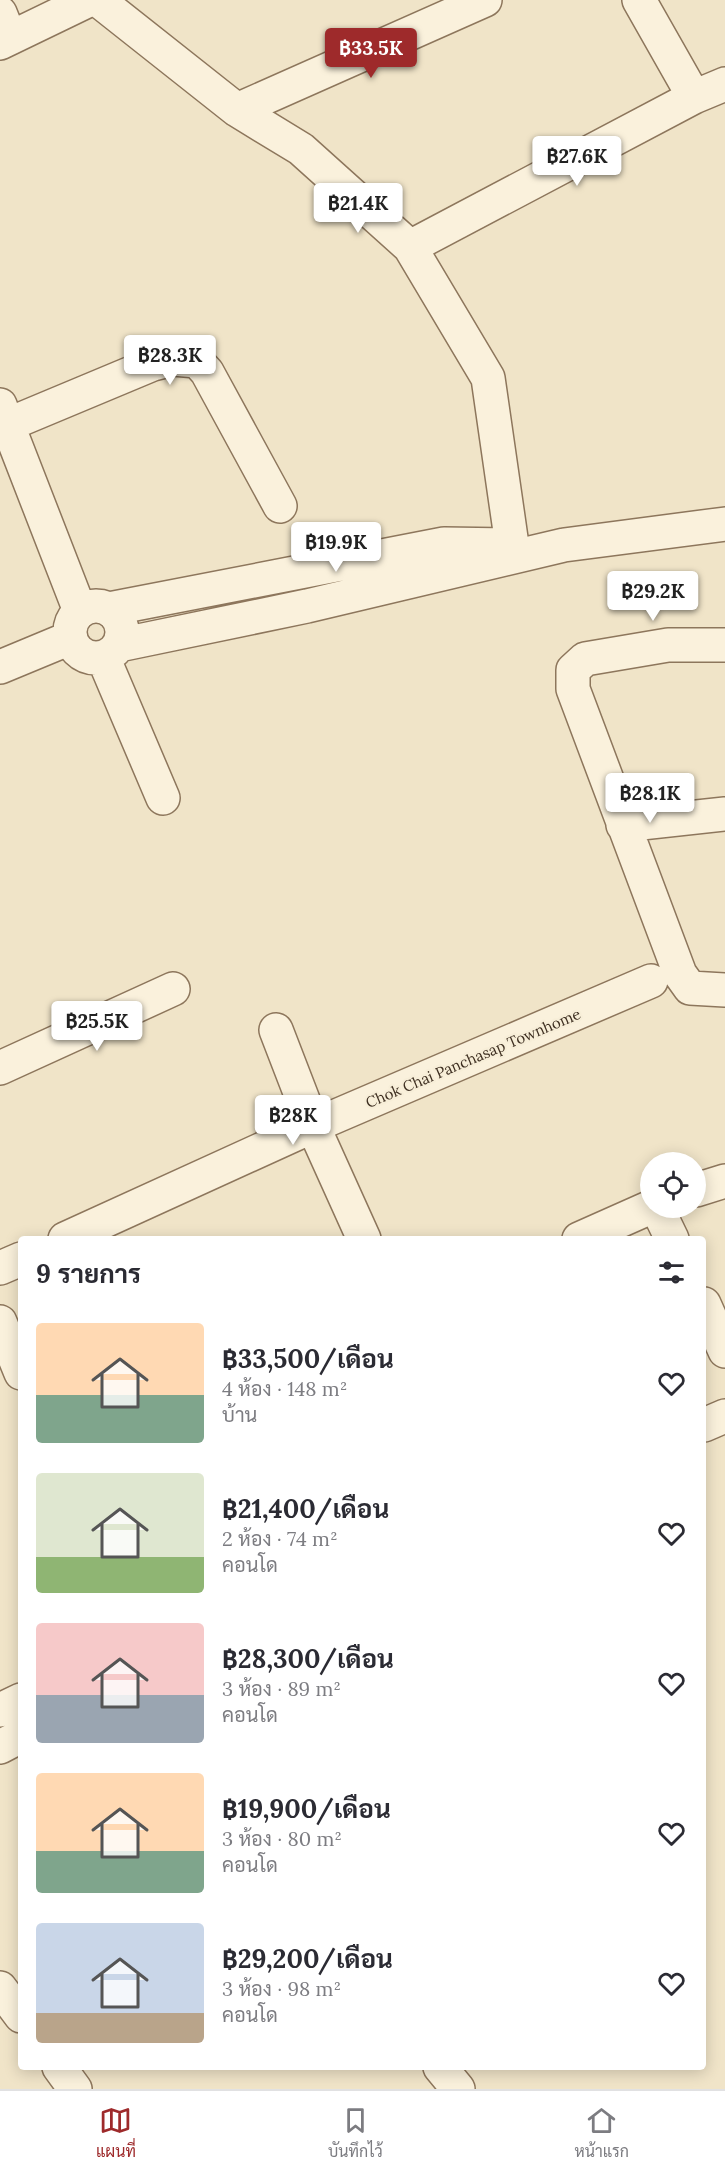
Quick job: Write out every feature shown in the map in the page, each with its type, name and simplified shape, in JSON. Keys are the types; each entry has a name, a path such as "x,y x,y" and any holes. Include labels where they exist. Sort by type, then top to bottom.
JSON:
{"street":[{"path":"3,31 89,0"},
{"path":"98,0 237,110 302,149 410,247 488,378 512,544"},
{"path":"237,110 485,0"},
{"path":"639,0 694,97"},
{"path":"410,247 694,97 725,84"},
{"path":"280,506 207,372 197,361 173,359 153,364 4,415 87,619 83,654 111,651 564,545 725,524"},
{"path":"0,667 87,619 300,572 444,544 564,545"},
{"path":"300,572 307,606"},
{"path":"87,619 121,625 122,635 111,651"},
{"path":"725,645 668,645 585,659 573,670 573,689 680,974 690,988 725,990"},
{"path":"111,651 162,798"},
{"path":"623,825 725,814"},
{"name":"Chok Chai Panchasap Townhome","path":"72,1236 313,1126 651,981"},
{"path":"0,1068 173,989"},
{"path":"276,1030 313,1126 363,1236"},
{"path":"706,1187 725,1181"},
{"path":"586,1236 640,1212"},
{"path":"662,1218 671,1236"},
{"path":"0,1268 18,1260"},
{"path":"706,1308 725,1351"},
{"path":"0,1322 18,1366"},
{"path":"706,1424 725,1416"},
{"path":"0,1710 18,1701"},
{"path":"0,1747 18,1738"},
{"path":"0,1988 18,2012"},
{"path":"61,2070 75,2089"},
{"path":"442,2070 458,2089"}]}
